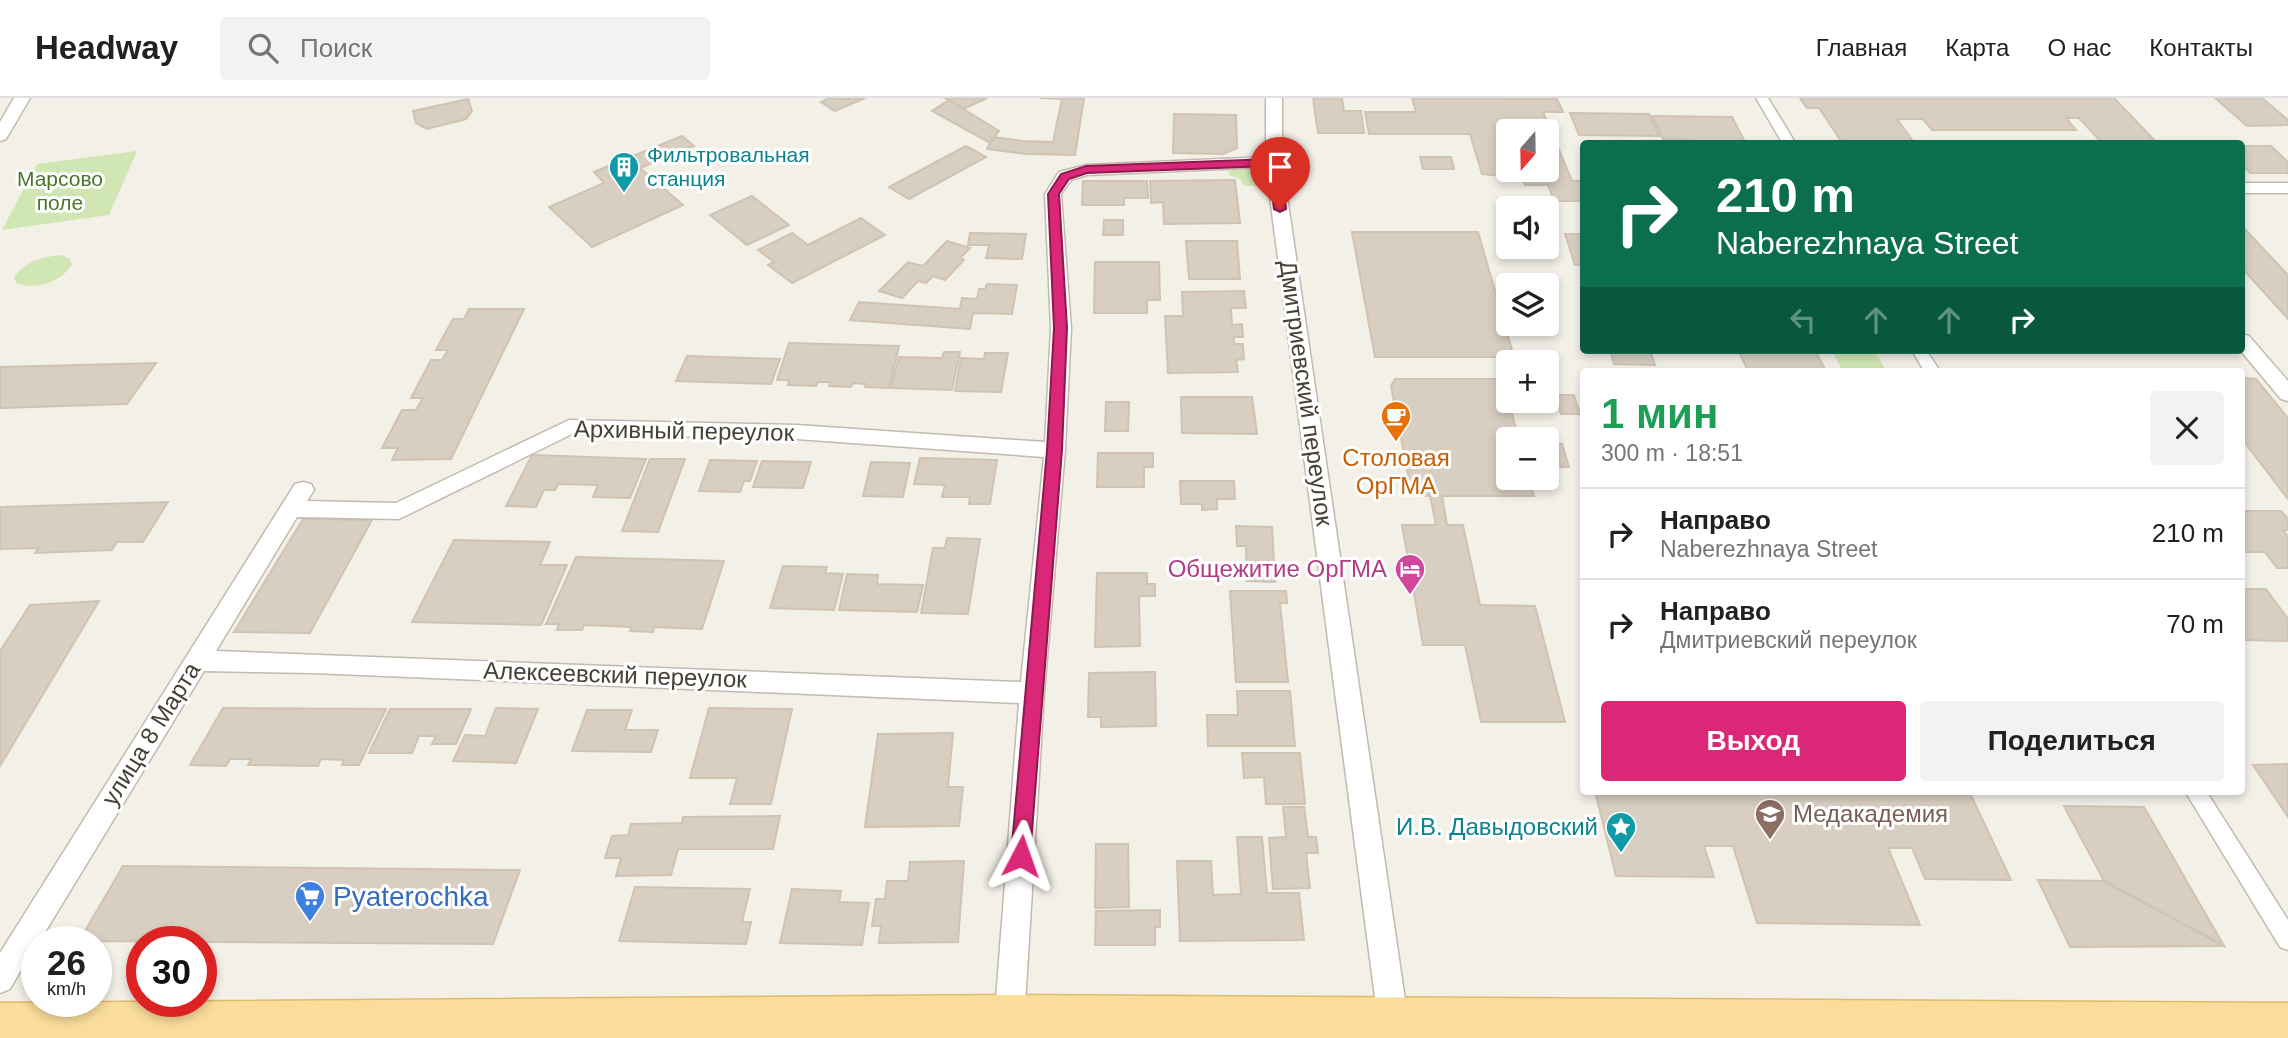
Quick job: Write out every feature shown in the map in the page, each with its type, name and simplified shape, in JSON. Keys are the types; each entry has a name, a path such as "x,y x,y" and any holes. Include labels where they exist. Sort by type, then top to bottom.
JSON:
{"main road":[{"path":"0,1027 1009,1029 1393,1020 2288,1027"}],"street":[{"path":"0,136 22,98"},
{"name":"Дмитриевский переулок","path":"1274,98 1274,162 1393,1020"},
{"path":"1762,98 1788,140"},
{"path":"1009,1029 1032,693 1055,450 1061,328 1054,194 1065,176 1086,170 1274,162"},
{"path":"2245,188 2288,188"},
{"path":"2245,344 2288,394"},
{"name":"Архивный переулок","path":"297,499 399,511 569,427 797,432 1055,450"},
{"name":"улица 8 Марта","path":"0,979 297,499"},
{"name":"Алексеевский переулок","path":"197,661 327,663 1032,693"},
{"path":"2197,795 2288,940"}],"green space":[{"name":"Марсово поле","path":"137,151 109,215 2,230 37,164"},
{"path":"1228,165 1265,165 1277,186 1245,186 1240,179 1229,175"},
{"path":"61,255 70,259 72,265 61,276 39,285 16,283 14,277 29,264"},
{"path":"1833,354 1876,354 1884,368 1841,368"}],"building":[{"path":"829,98 865,98 835,111 821,102"},
{"path":"945,98 987,98 963,109"},
{"path":"1040,98 1084,98 1075,155 1027,154 987,149 993,137 1053,142 1062,99"},
{"path":"1313,98 1342,98 1344,111 1361,111 1364,133 1318,133"},
{"path":"1412,98 1557,99 1563,112 1543,112 1546,119 1496,119 1496,175 1482,174 1470,134 1369,134 1365,112 1416,112"},
{"path":"1800,98 2114,98 2154,140 2099,140 2079,118 2066,118 2076,130 1932,130 1923,119 1897,119 1912,140 1840,140 1819,108 1807,108"},
{"path":"2215,98 2262,98 2288,120 2288,125 2247,126"},
{"path":"468,99 472,111 466,119 427,129 416,123 413,111"},
{"path":"949,100 999,131 990,143 932,111"},
{"path":"1570,113 1649,114 1659,136 1579,135"},
{"path":"1174,114 1236,115 1237,148 1223,154 1173,153"},
{"path":"1652,116 1732,117 1744,140 1680,140 1663,139"},
{"name":"Фильтровальная станция","path":"682,136 694,146 640,168 683,205 592,247 549,207 604,183 594,172"},
{"path":"966,146 986,157 909,199 889,187"},
{"path":"2245,146 2271,146 2288,162 2288,173 2250,173 2245,168"},
{"path":"1559,150 1572,181 1580,181 1580,201 1559,201 1559,196 1552,196 1548,185 1525,185 1524,182 1559,182"},
{"path":"1420,157 1451,157 1454,169 1423,169"},
{"path":"1235,180 1240,223 1164,224 1163,202 1151,203 1150,181"},
{"path":"1083,181 1147,181 1148,198 1124,198 1124,205 1082,205"},
{"path":"752,196 789,225 747,245 710,215"},
{"path":"861,218 885,235 792,283 768,265 774,262 758,250 792,233 808,245"},
{"path":"1104,220 1123,220 1123,235 1103,235"},
{"path":"2245,229 2288,275 2288,319 2245,271"},
{"path":"1352,232 1478,232 1496,294 1496,336 1508,336 1512,350 1496,350 1496,357 1375,357"},
{"path":"970,233 1026,234 1022,259 986,258 989,245 968,245"},
{"path":"1565,234 1580,234 1580,265 1575,265"},
{"path":"947,241 970,248 960,258 964,260 945,280 933,276 926,283 918,281 902,298 879,291 908,262 923,266"},
{"path":"1186,241 1237,241 1240,279 1189,279"},
{"path":"1095,262 1159,262 1160,300 1147,300 1147,313 1094,313"},
{"path":"987,284 1017,285 1012,314 973,313 970,329 850,320 859,302 960,309 962,298 977,299 979,289 985,289"},
{"path":"1244,291 1246,308 1231,308 1232,325 1242,324 1243,337 1234,337 1234,344 1243,344 1244,359 1236,360 1238,372 1168,373 1165,316 1183,316 1182,292"},
{"path":"469,309 524,309 451,459 392,460 398,448 382,448 402,410 416,410 423,398 411,398 431,360 442,360 448,350 436,350 453,319 464,319"},
{"path":"789,343 899,346 889,388 865,387 866,384 853,383 851,387 829,386 830,382 818,382 816,386 788,385 789,380 777,380"},
{"path":"944,352 960,352 952,390 891,388 899,357 942,358"},
{"path":"985,353 1008,353 1001,392 955,391 961,358 984,359"},
{"path":"1611,354 1651,354 1655,365 1614,364"},
{"path":"1740,354 1817,354 1824,368 1747,368"},
{"path":"687,356 780,359 771,384 676,381"},
{"path":"156,363 127,404 0,408 0,367"},
{"path":"2245,378 2256,379 2288,418 2288,499 2245,443"},
{"path":"1395,379 1496,379 1496,413 1512,413 1516,427 1496,427 1496,490 1532,490 1534,496 1442,496 1447,525 1463,525 1480,605 1535,606 1565,722 1481,722 1465,645 1423,645 1402,525 1436,525 1430,496 1412,495 1391,386"},
{"path":"1559,395 1574,395 1580,414 1561,414"},
{"path":"1181,397 1252,397 1257,434 1182,433"},
{"path":"1106,402 1129,402 1128,431 1105,431"},
{"path":"1559,444 1562,444 1569,467 1559,467"},
{"path":"1098,453 1153,453 1153,467 1144,467 1144,487 1097,487"},
{"path":"532,455 646,459 630,498 593,497 598,485 558,484 555,490 544,490 536,507 506,506"},
{"path":"920,458 997,460 990,504 969,504 970,497 942,497 945,485 914,484"},
{"path":"650,459 685,459 658,532 622,531"},
{"path":"710,460 757,461 750,481 744,481 740,492 699,491"},
{"path":"762,461 811,462 803,488 753,487"},
{"path":"871,462 910,463 903,497 863,496"},
{"path":"1180,481 1234,481 1235,499 1217,499 1217,509 1202,510 1202,504 1181,504"},
{"path":"168,502 143,542 117,542 112,550 35,553 39,548 0,549 0,507"},
{"path":"2245,511 2281,511 2288,519 2288,530 2283,530 2288,537 2288,568 2277,568 2265,552 2245,552"},
{"path":"303,519 372,520 310,633 234,632"},
{"path":"1236,526 1272,527 1275,582 1247,581 1246,546 1237,546"},
{"path":"947,538 980,539 968,614 921,613 933,548 945,548"},
{"path":"454,540 550,542 540,565 567,565 541,625 412,622"},
{"path":"576,557 724,561 702,629 654,627 653,632 630,631 632,627 584,625 582,630 557,630 559,624 546,624"},
{"path":"783,566 827,567 825,573 843,574 834,610 770,608"},
{"path":"1097,573 1147,573 1147,584 1155,584 1155,596 1139,596 1140,646 1095,647"},
{"path":"847,574 878,575 877,584 923,585 917,612 839,610"},
{"path":"2245,589 2266,589 2288,619 2288,641 2245,640"},
{"path":"1230,591 1286,591 1287,603 1280,603 1288,682 1236,682"},
{"path":"99,601 0,766 0,651 30,605"},
{"path":"1155,672 1156,726 1101,727 1101,717 1088,717 1089,673"},
{"path":"1237,691 1290,691 1295,746 1208,746 1207,715 1238,715"},
{"path":"223,708 386,709 359,765 342,765 344,760 321,759 318,766 248,765 251,759 230,759 226,766 190,765"},
{"path":"496,708 538,709 516,763 453,761 465,735 485,736"},
{"path":"709,708 792,709 771,804 730,804 737,778 690,778"},
{"path":"390,709 471,709 456,744 432,744 436,736 419,736 412,753 369,753"},
{"path":"587,710 632,710 625,730 658,730 651,752 572,751"},
{"path":"953,733 948,787 963,787 959,826 865,827 878,734"},
{"path":"1242,753 1300,753 1305,804 1266,804 1264,777 1244,778"},
{"path":"2288,764 2288,817 2253,765"},
{"path":"1596,795 1971,795 2011,880 1925,879 1912,848 1888,848 1920,925 1757,923 1733,846 1704,846 1714,877 1616,876"},
{"path":"2064,806 2144,807 2224,946 2104,881"},
{"path":"1283,807 1304,807 1308,837 1316,837 1318,853 1306,853 1310,888 1273,889 1269,838 1286,837"},
{"path":"780,816 773,849 678,849 671,875 616,876 621,858 605,858 612,836 628,835 631,824 682,823 683,817"},
{"path":"1237,837 1262,837 1267,893 1299,893 1304,940 1180,941 1177,861 1211,861 1213,895 1241,894"},
{"path":"1096,844 1128,844 1129,907 1095,908"},
{"path":"964,861 958,942 879,943 881,926 872,926 876,899 885,899 887,881 908,881 910,862"},
{"path":"123,866 520,870 493,944 217,942 217,926 126,926 126,941 112,941 112,926 88,926"},
{"path":"2038,880 2104,881 2224,946 2070,947"},
{"path":"635,887 750,889 742,922 751,922 746,944 619,941"},
{"path":"792,889 841,891 839,902 869,903 862,945 780,943"},
{"path":"1160,910 1160,927 1155,927 1155,945 1095,945 1096,911"}],"place":[{"name":"Фильтровальная станция","path":"624,194"},
{"name":"Столовая ОрГМА","path":"1396,443"},
{"name":"Общежитие ОрГМА","path":"1410,596"},
{"name":"Медакадемия","path":"1770,841"},
{"name":"И.В. Давыдовский","path":"1621,854"},
{"name":"Pyaterochka","path":"310,923"}],"route":[{"path":"1021,856 1032,693 1055,450 1061,328 1054,194 1065,176 1086,170 1274,162 1280,209"}]}
